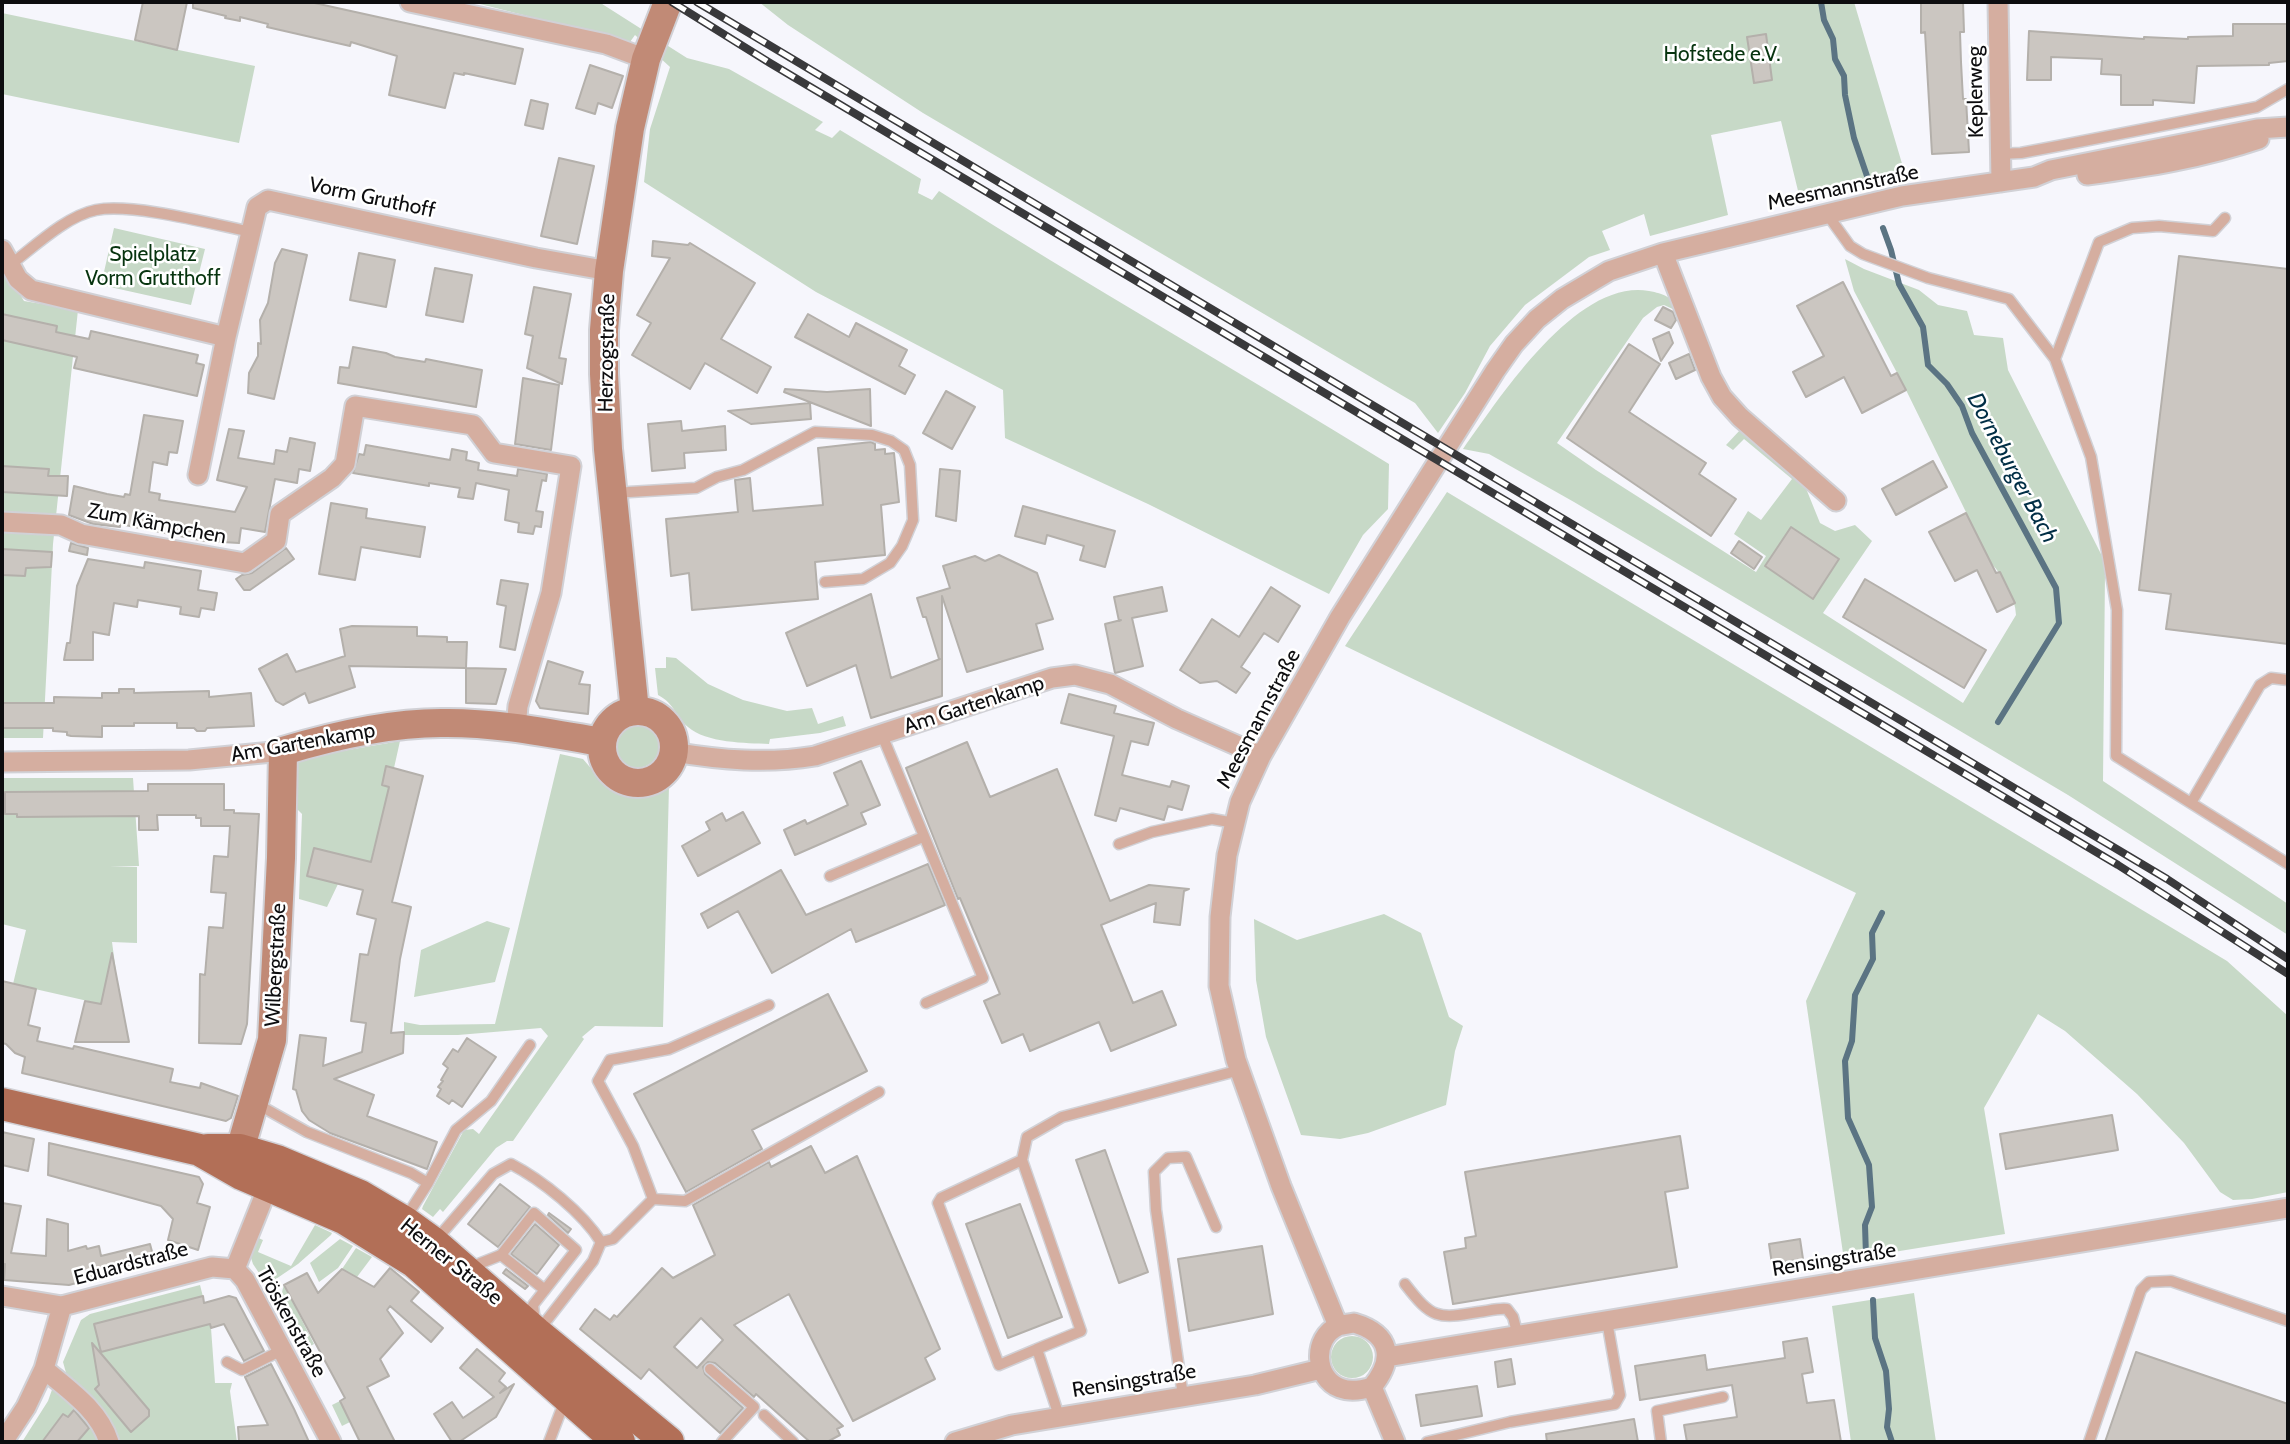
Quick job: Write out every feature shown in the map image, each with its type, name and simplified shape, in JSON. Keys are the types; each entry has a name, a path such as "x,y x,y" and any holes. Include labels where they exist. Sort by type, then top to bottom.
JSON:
{"main road":[{"name":"Herner Straße","path":"2,1104 200,1150 250,1169 344,1218 411,1243 464,1270 528,1344 567,1395 619,1442"},
{"name":"Herner Straße","path":"250,1169 277,1161 360,1196 528,1344 668,1442"}],"street":[{"path":"410,2 606,44 646,59"},
{"name":"Herzogstraße","path":"635,711 613,493 604,374 604,330 609,271 630,128 646,59 668,2"},
{"name":"Keplerweg","path":"1998,2 2001,181"},
{"name":"Meesmannstraße","path":"1338,1326 1291,1212 1240,1070 1219,986 1220,916 1227,855 1240,802 1261,756 1340,617 1514,344 1537,319 1587,283 1609,271 1663,253 1902,196 2034,177 2050,170 2257,129 2283,128"},
{"name":"Vorm Gruthoff","path":"198,475 226,337 257,207 268,200 536,258 609,271"},
{"path":"1663,253 1711,377 1722,397 1836,501"},
{"path":"6,258 18,279 31,290 226,337"},
{"name":"Zum Kämpchen","path":"2,522 61,525 81,534 244,563 276,541 280,514 332,478 345,464 355,406 472,425 494,453 571,466 551,593 518,706 516,728"},
{"name":"Am Gartenkamp","path":"673,752 783,762 815,756 1052,678 1075,675 1110,684 1177,719 1261,756"},
{"path":"635,711 648,712 659,718 672,736 673,752 662,773 651,780 640,782 617,776 606,763 602,743 613,721 624,713 635,711"},
{"name":"Am Gartenkamp","path":"2,762 189,760 283,751 318,740 410,724 444,723 516,728 602,743"},
{"name":"Wilbergstraße","path":"250,1169 254,1102 272,1040 281,859 283,751"},
{"name":"Tröskenstraße","path":"250,1169 253,1223 235,1269 245,1280 331,1442"},
{"name":"Rensingstraße","path":"1388,1357 2288,1208"},
{"name":"Eduardstraße","path":"4,1442 26,1407 44,1369 62,1306 212,1266 235,1269"},
{"path":"2,1296 62,1306"},
{"path":"1354,1323 1370,1328 1381,1340 1388,1357 1386,1368 1372,1387 1358,1391 1340,1388 1328,1380 1321,1369 1319,1357 1321,1344 1328,1334 1338,1326 1354,1323"},
{"path":"44,1369 83,1402 106,1432 109,1442"},
{"name":"Rensingstraße","path":"955,1442 1012,1425 1255,1385 1321,1369"},
{"path":"1372,1387 1395,1442"}],"lane":[{"path":"1999,154 2045,148 2257,107 2288,89"},
{"path":"6,258 63,225 96,210 131,210 251,232"},
{"path":"1827,214 1850,246 1863,254 1928,278 2009,299 2055,359 2091,457 2117,610 2116,756 2288,864"},
{"path":"2055,359 2099,242 2132,228 2159,226 2213,231 2225,218"},
{"path":"613,493 696,488 717,477 743,470 815,432 872,435 891,441 904,450 910,465 913,520 902,546 890,563 863,579 825,583"},
{"path":"2191,803 2260,685 2271,678 2288,680"},
{"path":"882,735 983,978 926,1003"},
{"path":"1119,844 1152,832 1212,819 1235,823"},
{"path":"830,876 923,837"},
{"path":"653,1199 633,1146 598,1081 610,1060 669,1049 769,1005"},
{"path":"411,1243 428,1184 456,1130 491,1101 530,1045"},
{"path":"1022,1160 941,1198 938,1203 999,1365 1081,1331 1022,1160 1027,1137 1062,1117 1240,1070"},
{"path":"601,1242 612,1239 653,1199 685,1201 879,1092"},
{"path":"254,1102 307,1132 411,1172 428,1184"},
{"path":"1183,1396 1156,1210 1154,1172 1168,1158 1186,1157 1216,1227"},
{"path":"411,1243 493,1174 511,1164 529,1174 591,1226 601,1242"},
{"path":"464,1270 501,1255 534,1213 576,1250 533,1305 528,1344"},
{"path":"528,1344 593,1261 601,1242"},
{"path":"501,1255 545,1290"},
{"path":"2089,1442 2141,1290 2149,1282 2171,1281 2288,1321"},
{"path":"1405,1284 1424,1307 1438,1315 1452,1317 1507,1309 1513,1317 1518,1336"},
{"path":"1427,1442 1510,1422 1615,1404 1620,1395 1607,1321"},
{"path":"1037,1349 1059,1416"},
{"path":"227,1362 242,1370 282,1350"},
{"path":"710,1369 754,1407 722,1442"},
{"path":"549,1442 567,1395"},
{"path":"1661,1442 1657,1411 1723,1397"},
{"path":"764,1415 793,1442"}],"green space":[{"path":"472,2 599,2 687,58 729,69 823,122 815,130 832,138 840,130 921,179 918,193 932,200 939,191 1389,464 1388,509 1363,535 1329,594 1148,504 1005,438 1003,390 816,292 644,182 650,129 670,67 635,35 630,42"},
{"name":"Hofstede e.V.","path":"759,2 1854,2 1906,177 1800,199 1781,121 1711,135 1728,215 1650,236 1644,214 1602,231 1610,250 1589,257 1525,305 1490,346 1465,393 1438,433 1415,403 923,113 788,25"},
{"path":"2,13 255,66 239,143 2,94"},
{"name":"Spielplatz Vorm Grutthoff","path":"114,228 205,249 191,305 101,285"},
{"path":"1845,259 1919,290 1938,305 1967,311 1974,335 2003,338 2008,370 2102,556 2105,572 2103,781 2288,904 2288,935 2068,795 1574,502 1489,454 1463,449 1518,374 1542,346 1568,322 1594,303 1622,292 1649,291 1667,296 1677,311 1664,305 1643,318 1557,443 1756,572 1766,556 1734,534 1748,511 1761,520 1792,479 1744,439 1733,450 1726,445 1741,429 1803,481 1820,523 1835,531 1855,525 1872,541 1823,613 1963,703 2016,615 2014,601 1991,563 1854,291"},
{"path":"2,264 24,301 78,310 53,544 43,738 2,738"},
{"path":"1447,492 2227,961 2288,1016 2288,1192 2233,1200 2220,1192 2184,1143 2137,1094 2065,1031 2038,1014 1984,1108 2005,1234 1844,1260 1806,1001 1856,893 1345,646"},
{"path":"666,657 676,658 708,684 743,700 787,711 812,708 818,724 843,716 846,726 820,733 770,739 769,744 727,741 705,736 688,727 668,702 658,695 655,668 666,668"},
{"path":"637,724 646,725 653,730 658,737 658,755 653,762 646,767 637,768 628,767 621,762 616,755 615,746 616,737 621,730 628,725"},
{"path":"400,741 394,768 386,767 382,785 389,787 369,868 314,849 307,876 338,884 327,907 299,899 302,814 290,808 296,765 302,758"},
{"path":"560,754 583,759 606,786 625,795 650,796 669,786 663,1027 595,1026 582,1037 584,1039 513,1141 507,1141 496,1148 443,1212 440,1209 433,1217 422,1209 423,1206 464,1130 473,1129 479,1134 548,1036 541,1028 458,1035 404,1035 404,1022 420,1025 495,1024"},
{"path":"2,778 133,778 139,866 110,866 137,867 137,943 112,942 117,979 106,979 101,1004 13,984 26,930 2,924"},
{"path":"1384,914 1421,933 1449,1017 1463,1026 1455,1051 1446,1105 1368,1133 1340,1139 1301,1135 1266,1037 1256,980 1254,919 1297,940"},
{"path":"487,921 510,928 495,982 414,997 421,950"},
{"path":"315,1225 332,1233 331,1235 298,1264 267,1285 250,1255 256,1237 263,1240 258,1252 291,1266"},
{"path":"340,1239 353,1246 338,1268 319,1282 310,1263"},
{"path":"356,1248 372,1257 357,1277 342,1269"},
{"path":"200,1285 211,1328 215,1383 232,1383 230,1391 237,1442 113,1442 68,1380 63,1362 81,1320 90,1314"},
{"path":"284,1285 314,1344 303,1350 283,1311 281,1302"},
{"path":"1914,1293 1936,1442 1851,1442 1832,1306"},
{"path":"1352,1336 1367,1342 1373,1357 1367,1372 1352,1378 1337,1372 1331,1357 1337,1342"},
{"path":"54,1384 71,1399 103,1442 22,1442 48,1401"},
{"path":"340,1401 350,1422 342,1426 332,1405"}],"building":[{"path":"143,2 187,2 177,50 135,40"},
{"path":"193,2 310,2 523,49 515,84 454,73 445,108 389,95 397,56 351,42 350,46 267,27 268,24 240,17 240,21 225,18 226,16 193,8"},
{"path":"1921,2 1963,2 1961,62 1969,152 1932,154 1925,32 1921,33"},
{"path":"2233,24 2288,24 2288,61 2269,65 2197,66 2194,103 2153,100 2153,105 2121,105 2121,75 2101,74 2102,59 2051,57 2051,80 2027,80 2029,31 2144,39 2188,39 2233,36"},
{"path":"1766,34 1772,80 1754,83 1747,37"},
{"path":"590,65 623,76 612,108 598,103 595,114 576,108"},
{"path":"531,100 548,104 543,129 525,125"},
{"path":"559,158 594,166 577,244 541,236"},
{"path":"653,241 688,245 690,243 755,283 721,339 771,367 757,393 705,363 690,389 632,355 651,323 637,315 670,258 652,256"},
{"path":"282,249 307,255 274,399 248,393 249,373 258,356 258,343 261,344 260,320 268,303 275,263"},
{"path":"359,253 395,260 386,307 350,300"},
{"path":"2179,256 2288,269 2288,644 2166,629 2171,594 2139,590"},
{"path":"435,268 472,275 463,322 426,315"},
{"path":"1843,282 1891,376 1897,373 1906,390 1862,413 1844,377 1806,397 1793,372 1824,356 1797,306"},
{"path":"534,287 571,294 559,358 566,359 562,384 527,368 533,336 525,334"},
{"path":"1663,307 1673,312 1676,320 1671,328 1655,320"},
{"path":"2,314 57,326 56,332 89,339 91,331 198,355 196,363 204,365 197,396 74,368 77,357 2,340"},
{"path":"808,314 849,337 856,323 907,350 899,366 915,375 905,394 795,337"},
{"path":"1669,332 1673,343 1661,361 1653,339"},
{"path":"1629,344 1660,364 1629,412 1706,463 1699,474 1736,499 1711,536 1567,438"},
{"path":"353,347 395,357 425,362 426,359 482,370 476,407 338,383 340,367 349,368"},
{"path":"1689,354 1695,370 1676,379 1669,363"},
{"path":"523,378 559,385 551,450 515,444"},
{"path":"785,389 827,392 870,389 871,426 784,392"},
{"path":"946,391 975,407 952,449 923,433"},
{"path":"810,403 811,419 751,424 728,411"},
{"path":"144,415 183,421 177,453 169,452 167,465 153,462 149,492 160,494 159,500 235,512 247,487 217,480 229,429 244,431 238,458 274,464 276,450 287,452 290,438 315,443 310,471 299,469 297,483 275,479 265,532 241,528 239,543 205,541 120,524 120,527 93,524 69,515 74,486 124,497 125,494 130,495"},
{"path":"681,421 682,431 725,426 726,450 684,453 685,468 652,471 648,424"},
{"path":"871,442 875,444 875,450 885,449 885,454 894,453 899,502 881,505 885,555 815,562 818,599 692,610 689,573 671,576 666,519 738,512 735,480 750,478 753,511 823,505 818,448"},
{"path":"366,445 450,460 452,449 467,452 466,460 479,463 478,470 517,476 518,469 547,474 546,481 542,480 536,511 543,512 541,527 535,526 533,534 518,532 519,523 505,520 509,490 476,483 473,499 458,497 460,488 429,483 429,486 353,473 359,454 364,455"},
{"path":"1933,461 1947,487 1896,515 1882,489"},
{"path":"2,466 49,469 48,476 68,476 67,496 2,492"},
{"path":"940,469 960,471 956,521 936,516"},
{"path":"331,503 367,509 366,518 425,527 420,557 361,547 355,580 319,574"},
{"path":"1023,506 1115,531 1105,567 1080,560 1084,546 1047,535 1045,544 1015,536"},
{"path":"1966,513 1996,573 2000,572 2015,603 1997,612 1977,570 1955,581 1929,532"},
{"path":"1791,527 1839,559 1813,599 1765,566"},
{"path":"1739,541 1762,557 1754,569 1731,553"},
{"path":"71,543 88,548 87,555 69,551"},
{"path":"286,548 294,559 250,590 244,590 236,579 252,573"},
{"path":"2,549 52,552 51,567 26,568 25,576 2,575"},
{"path":"999,555 1037,573 1053,619 1036,624 1043,649 967,672 942,596 942,696 871,718 856,665 807,686 786,633 871,594 891,678 940,659 917,598 950,588 943,566 975,556 985,561"},
{"path":"88,559 144,568 145,562 201,571 198,590 217,593 214,610 201,608 199,617 180,614 181,607 138,600 137,607 114,603 109,635 93,632 93,660 64,660 67,643 70,643 77,586"},
{"path":"1865,579 1986,650 1964,688 1843,617"},
{"path":"501,580 528,584 515,650 500,647 506,606 497,604"},
{"path":"1162,587 1167,611 1132,618 1143,666 1115,673 1105,624 1119,621 1114,597"},
{"path":"1271,587 1300,606 1278,642 1264,633 1241,667 1250,673 1236,693 1217,681 1200,683 1180,670 1212,619 1239,637"},
{"path":"352,626 417,627 417,636 447,637 447,642 467,642 466,668 349,666 355,687 309,703 305,693 283,705 276,701 259,669 287,654 296,672 345,656 340,629"},
{"path":"548,661 583,672 579,684 590,685 588,714 540,708 536,701"},
{"path":"466,668 506,669 496,704 466,703"},
{"path":"119,689 134,689 134,693 209,691 209,697 251,693 254,726 207,728 205,731 197,731 194,728 177,728 177,723 134,723 134,726 102,726 102,737 71,736 67,735 67,732 53,731 53,728 2,728 2,703 54,703 54,697 102,698 102,693 119,693"},
{"path":"1069,694 1116,706 1114,713 1154,723 1148,745 1131,741 1122,775 1170,787 1172,781 1189,786 1182,810 1168,806 1164,820 1120,808 1116,821 1095,815 1114,736 1061,723"},
{"path":"967,742 990,797 1057,769 1110,901 1149,885 1189,889 1184,891 1180,925 1154,922 1156,903 1101,925 1133,1003 1162,991 1176,1025 1111,1051 1099,1022 1030,1051 1023,1034 1002,1043 984,1001 1000,994 960,898 958,899 906,768"},
{"path":"861,761 880,805 861,813 866,824 795,855 784,830 805,820 807,824 848,805 834,773"},
{"path":"386,766 423,776 392,902 411,907 400,959 391,1033 404,1032 403,1053 334,1079 374,1095 367,1116 437,1142 427,1169 330,1133 309,1120 302,1111 296,1090 293,1089 300,1035 326,1038 323,1066 362,1052 366,1023 351,1021 360,954 368,955 376,919 357,914 363,890 307,876 314,848 371,862 389,787 382,785"},
{"path":"148,784 224,784 224,810 259,814 247,1024 241,1044 199,1043 200,974 205,975 209,927 223,928 226,893 211,892 214,856 228,857 230,826 201,826 201,818 196,818 196,815 157,815 158,830 139,830 139,816 17,817 17,814 5,814 5,792 148,791"},
{"path":"743,812 760,843 698,876 682,846 710,830 706,822 722,813 726,821"},
{"path":"928,864 945,905 856,942 851,929 772,973 738,911 708,928 701,914 781,870 806,915"},
{"path":"112,953 129,1042 75,1042 85,1001 101,1004"},
{"path":"2,981 36,989 28,1025 40,1028 37,1041 73,1049 74,1046 173,1069 170,1082 200,1088 201,1083 238,1096 231,1118 226,1121 22,1073 25,1057 2,1043"},
{"path":"828,994 867,1071 752,1130 762,1149 686,1192 634,1094"},
{"path":"467,1038 496,1057 462,1107 452,1100 449,1104 437,1096 441,1089 438,1087 448,1068 443,1064 453,1049 458,1052"},
{"path":"2112,1115 2118,1150 2006,1169 2000,1134"},
{"path":"2,1132 34,1139 28,1171 2,1165"},
{"path":"1680,1136 1688,1188 1665,1192 1677,1267 1453,1304 1444,1252 1466,1248 1465,1238 1476,1236 1465,1172"},
{"path":"49,1143 199,1177 203,1184 197,1203 210,1207 198,1250 168,1240 173,1219 161,1206 48,1175"},
{"path":"811,1146 825,1173 857,1156 940,1349 925,1358 935,1379 853,1421 789,1294 734,1325 843,1426 837,1429 840,1435 827,1442 810,1442 756,1394 754,1397 715,1363 708,1362 703,1367 705,1374 743,1408 720,1433 649,1369 641,1379 580,1329 595,1309 610,1320 614,1315 617,1317 662,1268 673,1278 715,1255 693,1205 769,1162 771,1167","holes":["701,1318 723,1340 697,1368 674,1347"]},
{"path":"1105,1150 1148,1272 1119,1283 1076,1160"},
{"path":"500,1184 530,1207 498,1247 468,1224"},
{"path":"2,1203 21,1206 11,1253 46,1256 47,1219 68,1224 68,1251 99,1246 101,1256 150,1244 154,1259 105,1271 106,1275 69,1285 4,1280"},
{"path":"1020,1204 1062,1317 1008,1338 966,1224"},
{"path":"549,1213 571,1229 568,1233 548,1215"},
{"path":"535,1224 559,1245 537,1274 511,1254"},
{"path":"1800,1239 1803,1259 1772,1264 1769,1244"},
{"path":"1262,1246 1273,1314 1189,1331 1178,1259"},
{"path":"390,1268 419,1292 411,1301 443,1328 431,1342 390,1306 387,1310 403,1333 380,1359 389,1376 367,1387 395,1442 360,1442 340,1401 345,1398 284,1285 307,1273 318,1293 342,1269 374,1287"},
{"path":"506,1269 528,1286 525,1289 503,1273"},
{"path":"203,1296 204,1303 229,1296 236,1298 264,1351 244,1361 224,1324 211,1328 210,1324 101,1352 94,1324"},
{"path":"1807,1338 1813,1372 1802,1374 1807,1403 1834,1400 1841,1442 1687,1442 1684,1425 1737,1417 1732,1385 1640,1400 1635,1366 1705,1355 1707,1370 1785,1358 1783,1342"},
{"path":"92,1343 149,1410 149,1416 131,1432 95,1389 99,1385"},
{"path":"477,1349 505,1373 499,1381 506,1387 500,1393 514,1384 496,1417 459,1442 452,1442 434,1414 452,1402 463,1418 494,1397 460,1368"},
{"path":"2136,1352 2288,1404 2288,1442 2105,1442"},
{"path":"1511,1359 1515,1384 1498,1387 1495,1362"},
{"path":"271,1364 309,1442 239,1442 238,1427 268,1425 245,1377"},
{"path":"1477,1386 1482,1416 1421,1426 1416,1395"},
{"path":"74,1410 89,1428 77,1442 42,1442 63,1414 68,1417"},
{"path":"1634,1419 1638,1442 1547,1442 1546,1434"}],"waterway":[{"name":"Dorneburger Bach","path":"1821,2 1824,20 1833,39 1835,59 1844,76 1854,138 1868,179"},
{"name":"Dorneburger Bach","path":"1883,228 1899,284 1923,327 1928,365 1947,384 1962,406 1972,433 2056,588 2059,623 1998,722"},
{"name":"Dorneburger Bach","path":"1866,1256 1865,1225 1872,1207 1869,1165 1848,1118 1845,1061 1852,1041 1855,995 1873,959 1872,933 1882,913"},
{"name":"Dorneburger Bach","path":"1873,1300 1875,1338 1886,1371 1889,1409 1887,1427 1892,1442"}],"railway":[{"path":"672,2 770,63 2118,865 2288,974"},
{"path":"697,2 2167,879 2288,959"}]}
